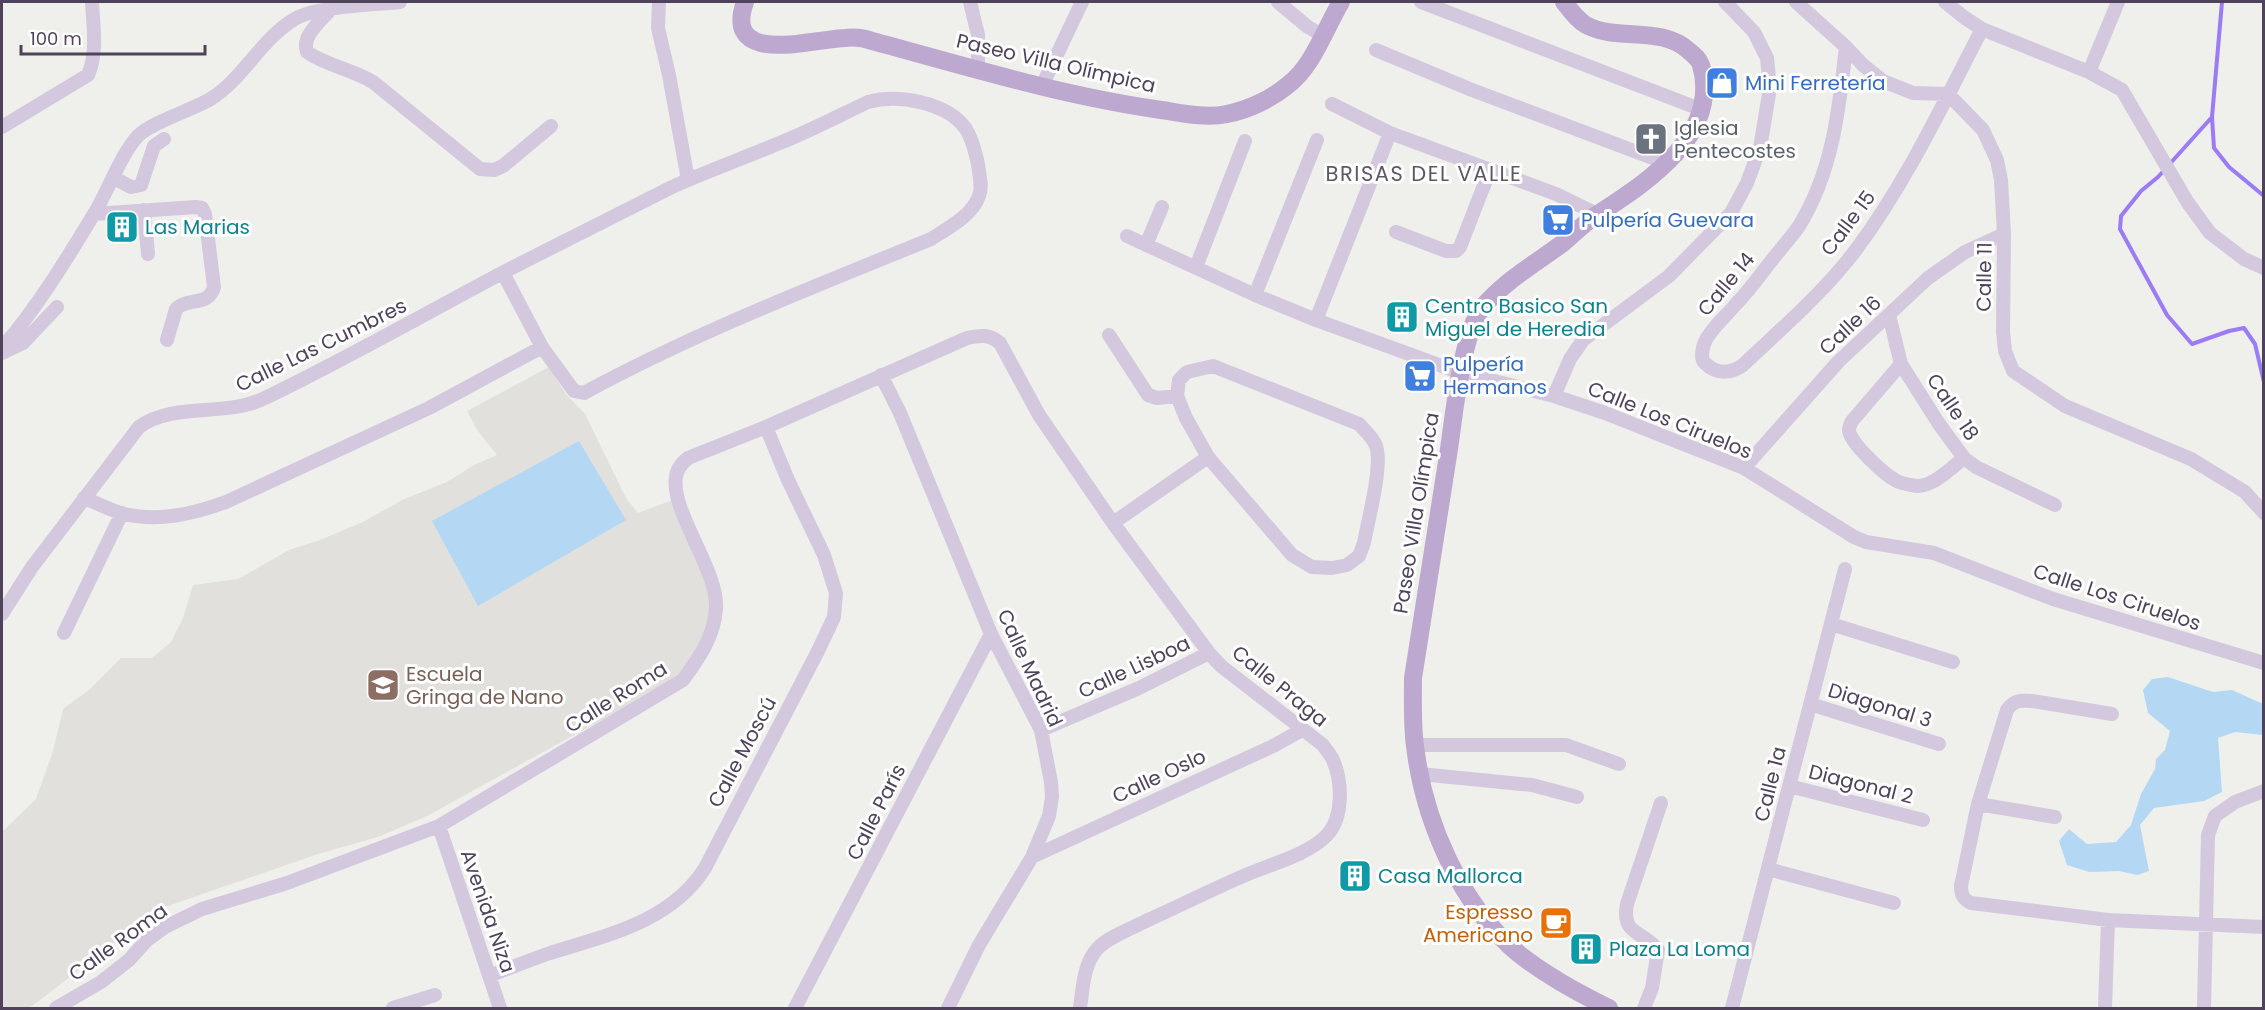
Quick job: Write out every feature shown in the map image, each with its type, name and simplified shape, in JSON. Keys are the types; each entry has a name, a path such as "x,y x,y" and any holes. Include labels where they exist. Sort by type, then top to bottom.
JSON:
{"main road":[{"name":"Paseo Villa Olímpica","path":"746,2 741,14 742,26 748,36 765,45 777,46 845,38 867,39 1042,86 1142,107 1194,115 1226,114 1259,103 1287,86 1310,62 1341,2"},
{"name":"Paseo Villa Olímpica","path":"1564,2 1572,13 1585,24 1607,32 1662,37 1686,48 1698,59 1701,66 1703,96 1701,109 1690,137 1645,184 1597,214 1492,297 1482,308 1474,323 1461,373 1413,678 1415,745 1420,774 1445,853 1478,912 1520,954 1569,988 1609,1008"}],"street":[{"path":"2,126 88,75 92,66 92,2"},
{"path":"2,350 22,325 94,214 140,134 210,99 225,88 273,37 294,19 330,6 400,2"},
{"path":"659,2 658,28 688,180"},
{"path":"970,2 978,35 978,70"},
{"path":"1042,86 1082,2"},
{"path":"1278,2 1308,27 1322,35"},
{"path":"1421,2 1701,109"},
{"path":"1554,396 1570,359 1583,340 1669,276 1731,213 1747,183 1760,148 1770,88 1767,58 1754,32 1725,2"},
{"path":"1796,2 1883,81 1913,93 1948,94"},
{"path":"1945,2 1982,28 2089,72 2122,90 2188,203 2210,233 2244,259 2264,268"},
{"path":"2089,72 2118,2"},
{"path":"330,6 308,37 306,42 308,52 320,61 355,72 372,82 480,169 494,170 503,166 551,126"},
{"name":"Calle 15","path":"1704,347 1705,364 1723,372 1734,372 1798,313 1854,253 1885,208 1982,28"},
{"name":"Calle 14","path":"1704,347 1709,335 1744,296 1798,226 1812,202 1833,146 1846,46"},
{"path":"1376,50 1472,90 1666,164"},
{"name":"Calle 11","path":"1948,94 1983,130 1997,160 2004,234 2003,332 2005,351 2013,371 2065,406 2191,459 2245,492 2264,513"},
{"name":"Calle Las Cumbres","path":"2,614 32,567 138,426 150,418 170,413 238,408 261,400 321,371 503,273 688,180 779,144 868,102 895,98 916,102 947,113 957,119 970,137 975,151 981,187 980,195 959,221 931,239 716,327 643,360 584,393 574,391 542,347 503,273"},
{"path":"1332,104 1390,133 1556,194 1597,214"},
{"path":"1316,320 1390,133"},
{"path":"114,178 131,187 141,185 154,146 164,139"},
{"path":"1256,295 1317,140"},
{"path":"1196,267 1245,141"},
{"path":"1396,232 1446,251 1460,247 1490,170"},
{"path":"1146,245 1162,207"},
{"path":"94,214 202,208 205,214 214,287 212,295 207,299 179,306 176,309 167,340"},
{"path":"144,210 148,254"},
{"name":"Calle 16","path":"1744,468 1838,362 1928,278 1965,252 2004,234"},
{"name":"Calle Los Ciruelos","path":"1127,236 1316,320 1461,373 1554,396 1605,413 1744,468 1854,537 1866,542 1934,553 2053,599 2264,663"},
{"path":"2,350 23,343 57,307"},
{"name":"Calle 18","path":"1889,315 1901,364 1939,424 1964,458 1976,467 2055,505"},
{"path":"1109,335 1148,395 1157,398 1178,396"},
{"name":"Calle Roma","path":"56,1008 101,982 129,960 147,940 165,927 202,909 287,883 439,826 683,680 699,658 714,628 717,606 710,576 678,498 675,478 679,466 688,458 766,427 967,338 992,336 1000,342"},
{"name":"Calle Praga","path":"1000,342 1039,415 1113,523 1209,653 1221,666 1323,745 1333,760 1339,784 1336,820 1327,835 1303,851 1242,876 1099,946 1091,957 1086,971 1080,1008"},
{"path":"84,498 122,513 143,517 164,518 200,511 429,408 542,347"},
{"path":"1901,364 1852,421 1849,429 1851,437 1881,471 1897,482 1906,484 1919,486 1931,483 1964,458"},
{"path":"1213,366 1359,424 1376,444 1378,460 1364,543 1359,556 1347,565 1332,568 1312,567 1292,555 1208,457 1186,418 1178,396 1179,380 1187,372 1213,366"},
{"name":"Calle Madrid","path":"881,375 900,413 991,634 1041,730 1052,797 1048,816 1032,857 979,945 948,1008"},
{"name":"Calle Moscú","path":"489,976 634,925 664,911 694,885 818,651 834,617 836,593 824,555 788,480 766,427"},
{"path":"1113,523 1208,457"},
{"path":"64,633 122,513"},
{"name":"Calle 1a","path":"1732,1008 1845,569"},
{"path":"1831,624 1953,662"},
{"name":"Calle París","path":"795,1008 991,634"},
{"name":"Calle Lisboa","path":"1041,730 1139,688 1209,653"},
{"path":"2112,714 2032,701 2013,702 2007,710 1978,804 1961,886 1964,899 1971,903 2108,920 2264,927"},
{"name":"Diagonal 3","path":"1810,704 1939,744"},
{"name":"Calle Oslo","path":"1032,857 1273,746 1302,730"},
{"path":"1415,745 1566,745 1619,764"},
{"path":"1420,774 1532,785 1577,797"},
{"name":"Diagonal 2","path":"1789,786 1923,820"},
{"path":"2204,1008 2204,926 2208,835 2215,816 2235,802 2264,791"},
{"path":"1644,1008 1652,988 1658,950 1654,944 1634,932 1625,916 1661,803"},
{"path":"1978,804 2055,817"},
{"name":"Avenida Niza","path":"439,826 500,1008"},
{"path":"1768,869 1894,903"},
{"path":"2105,1008 2108,920"},
{"path":"393,1008 435,995"}],"shaded area":[{"name":"Escuela Gringa de Nano","path":"549,367 566,394 585,414 626,498 638,513 678,498 717,606 683,680 585,729 427,816 378,837 318,854 162,908 32,1006 2,1008 2,832 36,799 53,751 63,709 89,690 121,658 152,658 171,642 183,618 193,585 238,579 289,550 363,522 404,499 447,482 474,465 497,455 477,430 467,411"},
{"path":"579,441 626,520 478,606 432,521"},
{"path":"2168,677 2213,692 2232,690 2263,704 2263,735 2235,732 2218,738 2222,792 2204,801 2154,808 2140,825 2149,871 2137,875 2119,871 2089,872 2067,865 2059,841 2069,829 2087,844 2116,842 2131,825 2141,794 2155,769 2156,759 2165,750 2170,731 2148,713 2143,690 2152,679"}],"waterway":[{"path":"2222,2 2212,117 2158,177 2141,191 2121,216 2120,229 2167,315 2192,344 2244,328 2255,344 2264,382"},
{"path":"2212,117 2214,148 2229,167 2264,196"}],"place":[{"name":"Mini Ferretería","path":"1722,83"},
{"name":"Iglesia Pentecostes","path":"1651,139"},
{"name":"Pulpería Guevara","path":"1558,220"},
{"name":"Las Marias","path":"122,227"},
{"name":"Centro Basico San Miguel de Heredia","path":"1402,317"},
{"name":"Pulpería Hermanos","path":"1420,376"},
{"name":"Escuela Gringa de Nano","path":"383,685"},
{"name":"Casa Mallorca","path":"1355,876"},
{"name":"Espresso Americano","path":"1556,923"},
{"name":"Plaza La Loma","path":"1586,949"}],"district":[{"name":"BRISAS DEL VALLE","path":"1424,174"}]}
